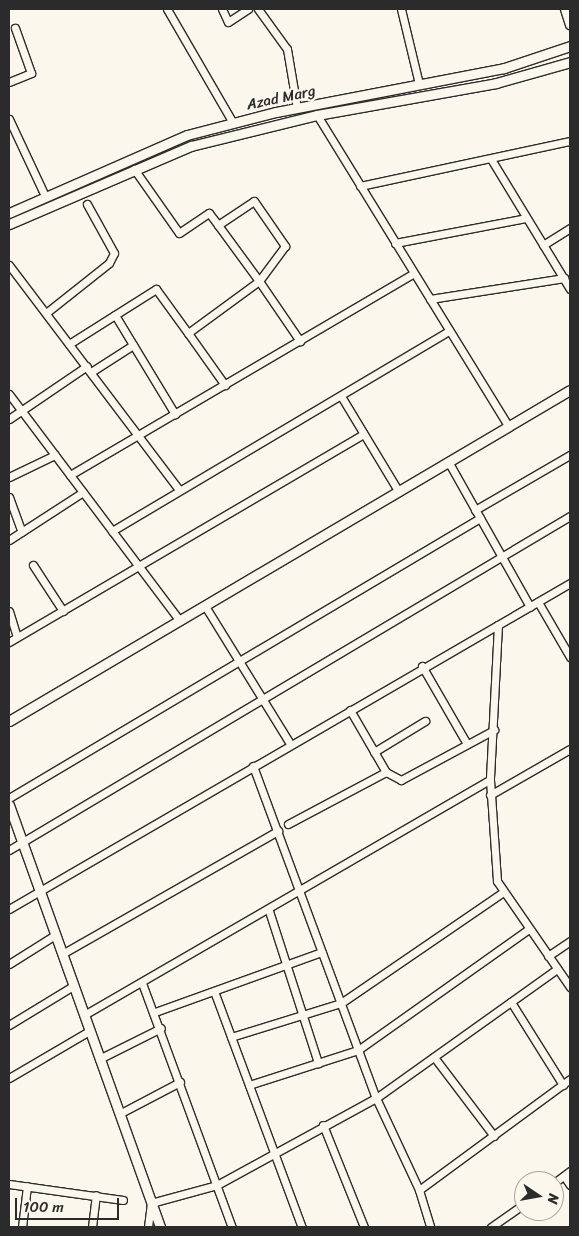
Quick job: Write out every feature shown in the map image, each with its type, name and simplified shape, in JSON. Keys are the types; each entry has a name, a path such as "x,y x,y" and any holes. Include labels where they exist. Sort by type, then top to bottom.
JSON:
{"street":[{"path":"167,9 233,123"},
{"path":"222,9 228,22 248,9"},
{"path":"258,9 287,49 297,108"},
{"path":"402,9 419,84"},
{"path":"565,9 570,24"},
{"path":"9,82 31,73 15,28"},
{"name":"Azad Marg","path":"9,213 168,142 233,123 297,108 504,68 570,46"},
{"name":"Azad Marg","path":"9,224 191,146 317,116 496,83 570,62"},
{"path":"317,116 508,426"},
{"path":"9,119 45,196"},
{"path":"360,186 570,141"},
{"path":"490,159 570,286"},
{"path":"134,169 179,233 209,213 300,341"},
{"path":"188,333 259,281 285,246 254,201 218,225"},
{"path":"46,313 109,263 114,253 87,204"},
{"path":"395,243 526,218"},
{"path":"543,245 570,228"},
{"path":"10,267 179,490"},
{"path":"70,475 413,274"},
{"path":"430,299 564,278"},
{"path":"69,344 156,289 225,385"},
{"path":"115,315 175,414"},
{"path":"112,531 449,331"},
{"path":"9,419 89,369 133,345"},
{"path":"9,721 570,390"},
{"path":"9,394 180,620"},
{"path":"341,396 399,492"},
{"path":"9,642 140,567 364,434"},
{"path":"9,477 55,455"},
{"path":"475,510 570,455"},
{"path":"449,463 530,607"},
{"path":"9,540 83,492"},
{"path":"9,497 22,532"},
{"path":"9,850 570,516"},
{"path":"9,798 480,518"},
{"path":"33,565 63,611"},
{"path":"9,909 422,666 570,583"},
{"path":"538,602 569,653"},
{"path":"205,606 291,744"},
{"path":"9,612 17,637"},
{"path":"498,625 490,780 497,881 502,892 570,987"},
{"path":"422,666 467,744"},
{"path":"350,710 386,772 405,780 494,730"},
{"path":"374,752 425,721"},
{"path":"490,795 570,749"},
{"path":"253,766 376,1098 418,1190 430,1227"},
{"path":"288,824 386,772"},
{"path":"84,1015 300,894 490,780"},
{"path":"9,805 160,1227"},
{"path":"62,954 278,831"},
{"path":"231,1037 341,1003 502,892"},
{"path":"269,911 318,1063"},
{"path":"249,1085 358,1050 529,929"},
{"path":"9,964 55,935"},
{"path":"548,956 570,941"},
{"path":"154,1012 322,952"},
{"path":"151,1204 217,1185 323,1125 376,1098 557,969"},
{"path":"142,983 161,1028 232,1227"},
{"path":"9,1025 73,986"},
{"path":"214,991 302,1227"},
{"path":"511,1002 564,1085"},
{"path":"99,1059 161,1028"},
{"path":"9,1078 89,1030"},
{"path":"434,1056 494,1136"},
{"path":"418,1190 570,1079"},
{"path":"119,1114 180,1082"},
{"path":"323,1125 364,1227"},
{"path":"567,1174 570,1186"},
{"path":"9,1184 123,1200"},
{"path":"22,1227 27,1186"},
{"path":"92,1227 96,1195"},
{"path":"148,1227 151,1204"},
{"path":"491,1227 514,1211"}]}
